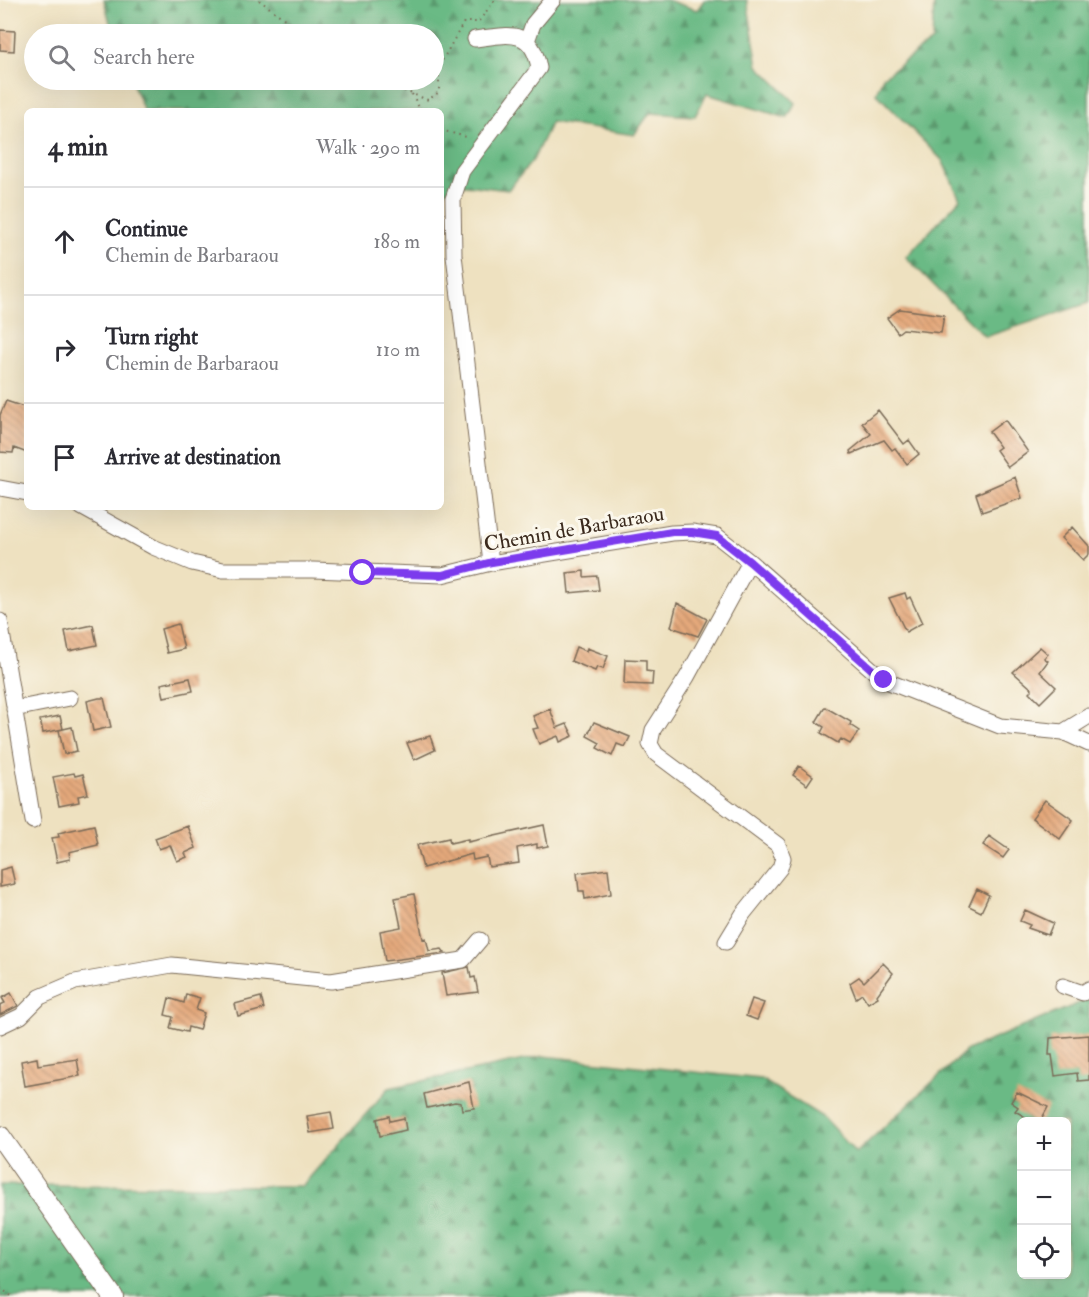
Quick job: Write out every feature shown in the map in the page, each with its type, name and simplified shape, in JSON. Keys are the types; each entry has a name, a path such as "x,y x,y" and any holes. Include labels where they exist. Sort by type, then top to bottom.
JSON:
{"main road":[{"path":"0,1136 113,1297"}],"street":[{"path":"527,41 534,24 553,0"},
{"path":"475,39 513,34 527,41 537,52 539,68 462,171 453,199 454,255 492,562"},
{"path":"0,489 24,493"},
{"name":"Chemin de Barbaraou","path":"86,510 153,547 192,564 223,570 313,570 442,575 492,562 672,532 717,536 750,562 884,680 1000,726 1063,732 1089,744"},
{"path":"726,942 743,914 780,868 781,852 778,845 656,754 650,744 653,730 687,677 750,562"},
{"path":"0,621 33,821"},
{"path":"14,709 70,698"},
{"path":"1063,732 1089,716"},
{"path":"0,1026 21,1016 40,997 75,982 172,965 331,981 463,960 480,940"},
{"path":"1063,986 1083,993 1089,989"}],"path":[{"path":"259,0 291,24"},
{"path":"475,39 478,22 495,0"},
{"path":"444,58 464,22 478,22"},
{"path":"402,90 428,100 439,90"},
{"path":"412,94 419,108"},
{"path":"444,131 483,143"},
{"path":"0,1288 13,1297"}],"green space":[{"path":"104,0 667,0 697,10 704,0 747,0 758,66 796,103 787,118 707,94 695,116 650,113 634,135 551,122 533,160 508,190 457,184 444,192 444,108 143,108 135,90 444,90 444,24 110,24"},
{"path":"931,0 1089,0 1089,303 985,337 906,257 960,199 942,160 876,93 883,77 932,41 934,2"},
{"path":"1089,999 1089,1297 0,1297 0,1185 302,1186 389,1088 543,1056 761,1079 824,1118 856,1153 967,1050"}],"building":[{"path":"0,30 15,31 14,51 0,50"},
{"path":"900,309 944,315 941,333 903,329 898,333 887,318"},
{"path":"6,401 24,407 24,452 14,448 13,453 0,452 0,415"},
{"path":"878,410 904,444 909,440 919,454 907,464 895,448 892,450 884,440 851,454 850,451 871,434 862,423"},
{"path":"1005,420 1028,452 1008,467 996,450 1000,447 989,432"},
{"path":"1015,477 1022,498 982,512 976,494"},
{"path":"1072,527 1089,546 1089,554 1083,560 1061,538"},
{"path":"584,571 584,577 597,576 599,590 569,593 567,573"},
{"path":"905,593 907,599 910,597 922,623 906,632 889,598"},
{"path":"677,603 707,619 698,636 671,627"},
{"path":"178,624 184,649 167,653 161,629"},
{"path":"93,625 97,645 69,651 65,631"},
{"path":"576,647 586,651 587,648 608,656 603,669 597,667 595,671 571,661"},
{"path":"1040,647 1048,654 1044,658 1048,661 1040,672 1056,687 1040,703 1029,692 1032,689 1013,672"},
{"path":"625,659 646,660 646,671 653,672 652,685 624,684"},
{"path":"190,678 193,691 164,697 161,684"},
{"path":"104,698 111,727 93,731 87,701"},
{"path":"825,707 851,722 850,725 859,731 850,744 841,739 838,743 821,733 824,727 816,722"},
{"path":"550,709 557,728 567,724 573,736 560,742 558,736 539,744 533,729 538,728 533,716"},
{"path":"60,716 63,729 43,733 40,720"},
{"path":"594,722 630,737 625,747 617,744 612,756 597,748 600,743 587,736"},
{"path":"72,727 77,751 64,754 59,730"},
{"path":"430,736 435,750 414,760 407,743"},
{"path":"799,766 813,776 807,785 793,775"},
{"path":"74,773 75,776 83,774 88,794 78,796 79,802 59,806 53,777"},
{"path":"1045,800 1073,820 1060,839 1032,818"},
{"path":"94,825 98,845 69,852 70,859 57,862 52,838 59,837 58,833"},
{"path":"544,825 548,846 537,848 537,844 517,848 519,863 489,867 487,857 473,860 472,854 423,868 417,845 449,838 450,843 468,839 468,842"},
{"path":"188,826 196,848 185,853 187,857 177,861 170,845 159,849 155,838"},
{"path":"989,836 1009,850 1003,858 983,845"},
{"path":"11,867 15,884 0,887 0,870"},
{"path":"608,869 611,894 585,899 584,891 579,891 577,873"},
{"path":"977,889 989,895 981,912 969,906"},
{"path":"414,894 423,939 426,938 429,951 442,949 445,953 385,961 380,931 401,927 395,898"},
{"path":"1025,910 1053,923 1048,935 1028,928 1030,925 1020,921"},
{"path":"883,963 893,973 877,995 878,997 868,1003 862,994 856,998 850,983 859,977 864,982"},
{"path":"469,967 471,978 475,977 478,992 446,996 442,973"},
{"path":"11,993 18,1006 0,1015 0,1005 5,1003 2,998"},
{"path":"186,994 200,998 196,1010 204,1013 199,1030 188,1027 187,1032 170,1028 173,1017 165,1015 169,998 184,1003"},
{"path":"261,997 264,1009 238,1016 235,1004"},
{"path":"752,999 764,1003 757,1020 746,1016"},
{"path":"1089,1035 1089,1080 1078,1081 1077,1073 1055,1076 1052,1055 1049,1055 1050,1038"},
{"path":"37,1058 38,1065 77,1059 80,1076 25,1086 21,1061"},
{"path":"469,1082 474,1108 462,1110 461,1103 455,1102 427,1108 424,1094"},
{"path":"1017,1092 1048,1107 1043,1117 1025,1117 1015,1111 1018,1107 1011,1102"},
{"path":"331,1112 334,1129 310,1133 307,1116"},
{"path":"389,1116 390,1121 404,1118 406,1130 380,1136 377,1119"}],"route":[{"path":"363,573 442,575 492,562 672,532 717,536 750,562 884,680"}]}
